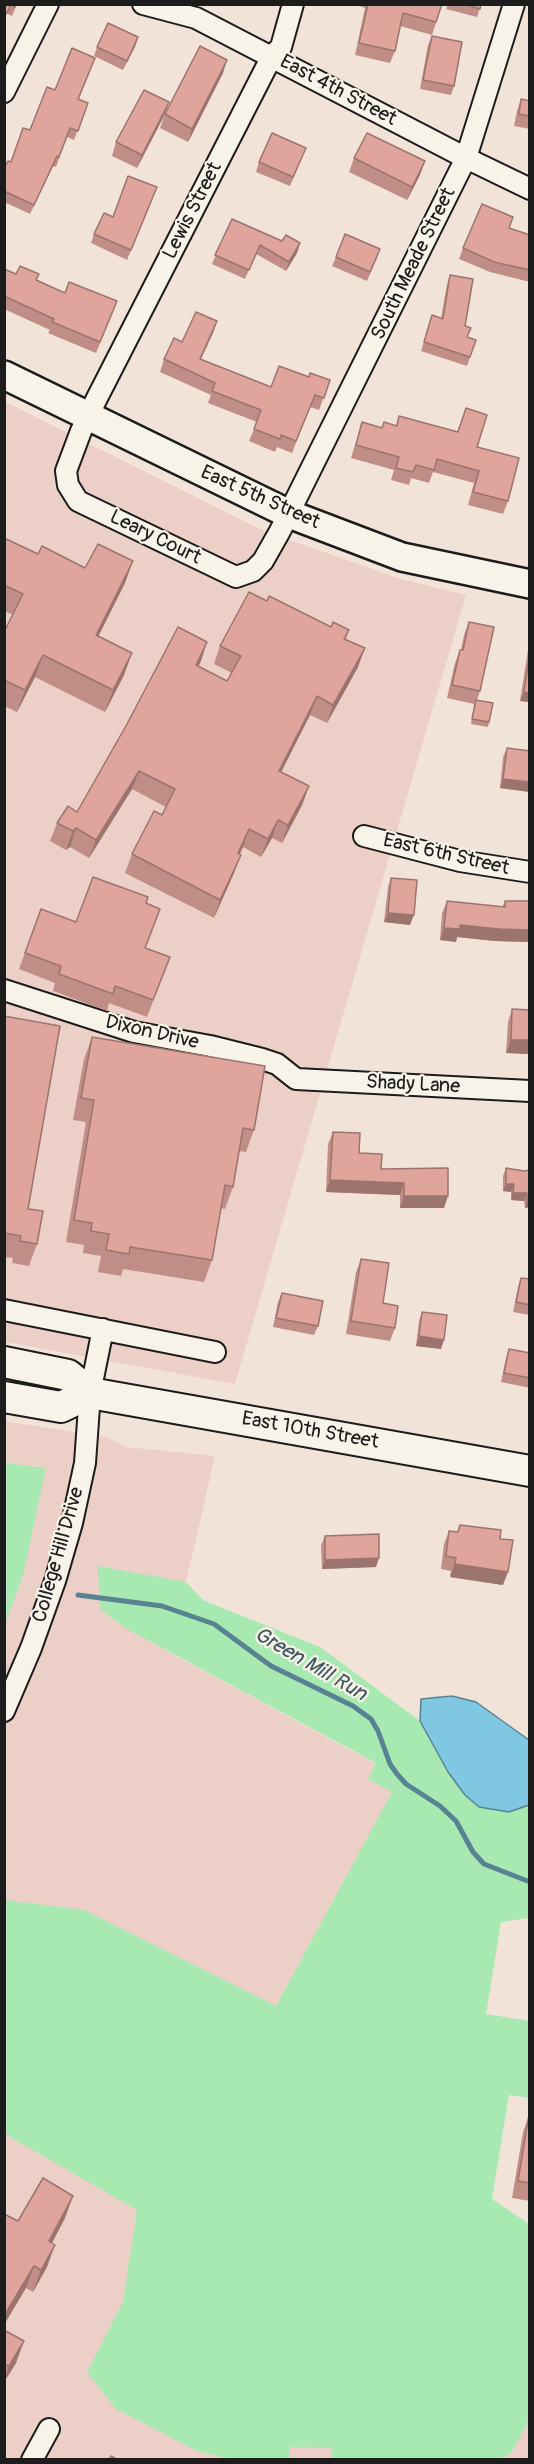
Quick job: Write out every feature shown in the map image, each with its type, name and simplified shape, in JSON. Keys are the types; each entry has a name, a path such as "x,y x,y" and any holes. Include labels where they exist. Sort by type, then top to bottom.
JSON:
{"main road":[{"name":"East 5th Street","path":"4,375 289,514 402,557 530,584"},
{"path":"4,1362 68,1375 90,1394 61,1407 4,1397"},
{"name":"East 10th Street","path":"90,1394 530,1471"}],"street":[{"path":"4,92 48,4"},
{"name":"East 4th Street","path":"143,4 189,11 466,159 530,189"},
{"name":"Lewis Street","path":"87,417 272,56 281,47 293,4"},
{"name":"South Meade Street","path":"289,514 466,159 514,4"},
{"name":"Leary Court","path":"87,417 66,471 68,485 78,501 88,506 236,577 253,572 263,561 289,514"},
{"name":"East 6th Street","path":"363,836 460,861 530,872"},
{"name":"Dixon Drive","path":"4,990 134,1032 210,1046 262,1059 276,1064 296,1079"},
{"name":"Shady Lane","path":"296,1079 530,1091"},
{"path":"4,1310 215,1352"},
{"name":"College Hill Drive","path":"4,1711 51,1593 72,1523 85,1463 90,1394 103,1329"},
{"path":"32,2460 49,2429"}],"shaded area":[{"path":"4,401 264,531 398,578 466,595 235,1384 5,1342"},
{"path":"4,1421 106,1437 126,1447 215,1456 186,1582 165,1650 376,1764 393,1792 276,2006 529,2365 529,2459 5,2459"}],"green space":[{"path":"5,1463 46,1468 23,1576 5,1624"},
{"path":"98,1566 186,1582 203,1600 320,1647 420,1721 448,1772 465,1795 479,1807 509,1812 529,1805 529,1918 501,1922 486,2014 529,2021 529,2098 509,2095 492,2199 529,2224 529,2407 527,2424 511,2453 499,2460 332,2460 332,2448 289,2447 289,2459 229,2459 197,2451 116,2409 87,2372 123,2302 137,2210 5,2134 5,1900 84,1910 276,2006 392,1792 368,1779 376,1763 127,1629 100,1609"}],"water":[{"path":"452,1696 476,1702 529,1740 529,1805 509,1812 479,1807 465,1795 448,1772 420,1721 421,1699"}],"building":[{"path":"4,4 16,4 15,7 11,5 4,18"},
{"path":"368,4 442,4 436,22 403,13 395,51 359,43"},
{"path":"465,4 481,4 480,9"},
{"path":"108,23 138,37 127,61 97,47"},
{"path":"432,36 462,42 454,86 423,80"},
{"path":"200,46 227,60 192,129 165,114"},
{"path":"72,48 95,58 78,99 88,103 78,131 70,128 59,157 57,156 34,205 4,191 4,169 8,161 11,162 23,128 30,130 47,87 55,90"},
{"path":"144,90 169,102 142,155 116,142"},
{"path":"521,99 530,101 530,116 519,114"},
{"path":"272,133 306,148 293,177 259,162"},
{"path":"367,133 425,161 412,187 354,158"},
{"path":"128,176 157,187 131,250 94,234 104,213 113,217"},
{"path":"482,204 513,217 509,228 530,235 530,270 494,262 463,248"},
{"path":"232,219 282,241 286,235 300,243 289,262 260,245 249,270 215,255"},
{"path":"345,234 380,249 370,272 336,257"},
{"path":"20,266 39,274 36,280 65,293 69,282 117,301 100,342 52,322 54,319 4,296 4,269 16,274"},
{"path":"450,275 473,279 465,326 471,328 467,337 476,340 470,357 424,342 432,315 443,319"},
{"path":"196,312 217,321 200,359 271,387 279,366 309,377 310,373 330,380 324,398 315,395 296,441 281,435 280,439 254,429 261,410 212,391 215,383 164,359 174,338 182,342"},
{"path":"466,408 487,415 477,447 519,458 508,501 473,492 479,471 437,459 434,470 416,465 413,472 396,468 399,457 356,445 362,422 382,428 384,422 397,426 399,416 458,432"},
{"path":"4,538 38,554 42,546 85,568 98,544 133,561 96,635 132,653 113,690 43,655 25,690 4,680 4,632 23,594 4,585"},
{"path":"249,592 267,601 269,596 331,627 333,622 349,630 344,639 365,648 333,705 317,696 279,771 309,786 288,825 278,820 268,839 249,829 238,853 241,855 220,900 132,854 154,811 162,815 175,789 139,771 96,840 76,828 73,831 57,823 68,806 77,812 178,627 207,642 196,665 227,681 241,656 220,646"},
{"path":"469,622 494,627 480,691 452,685"},
{"path":"530,652 530,693 524,692"},
{"path":"476,700 493,703 489,722 472,719"},
{"path":"507,748 530,751 530,782 503,779"},
{"path":"93,877 148,897 146,903 160,909 145,948 170,957 153,1000 115,986 113,994 59,974 61,966 25,953 41,909 76,922"},
{"path":"391,878 417,880 414,915 388,913"},
{"path":"447,901 505,907 505,901 530,901 530,930 460,925 460,929 444,928"},
{"path":"512,1009 530,1010 530,1040 511,1040"},
{"path":"4,1016 60,1026 28,1209 43,1211 37,1244 20,1241 21,1236 4,1233"},
{"path":"92,1037 265,1066 254,1130 243,1128 233,1187 225,1185 212,1260 130,1247 129,1254 106,1250 109,1234 91,1231 92,1223 74,1220 94,1100 81,1098"},
{"path":"333,1132 360,1133 359,1153 382,1154 381,1169 448,1168 448,1196 404,1196 404,1183 330,1180"},
{"path":"506,1168 530,1170 530,1200 527,1200 527,1193 513,1193 514,1184 506,1184"},
{"path":"361,1259 389,1263 383,1303 398,1306 395,1328 351,1321"},
{"path":"521,1278 530,1279 530,1305 516,1302"},
{"path":"282,1293 323,1301 318,1326 276,1318"},
{"path":"422,1312 447,1315 444,1340 419,1336"},
{"path":"509,1349 530,1353 530,1378 504,1373"},
{"path":"460,1525 501,1530 500,1539 513,1540 508,1572 455,1564 456,1558 446,1556 449,1531 458,1532"},
{"path":"379,1534 379,1558 325,1560 325,1536"},
{"path":"530,2115 530,2183 518,2181"},
{"path":"43,2178 73,2196 49,2241 55,2245 41,2270 34,2266 4,2316 4,2214 18,2221"},
{"path":"4,2330 24,2341 9,2366 4,2364"}],"waterway":[{"name":"Green Mill Run","path":"78,1595 162,1606 214,1624 271,1666 353,1706 371,1719 390,1764 397,1774 406,1784 440,1806 456,1821 473,1852 484,1864 530,1882"}]}
